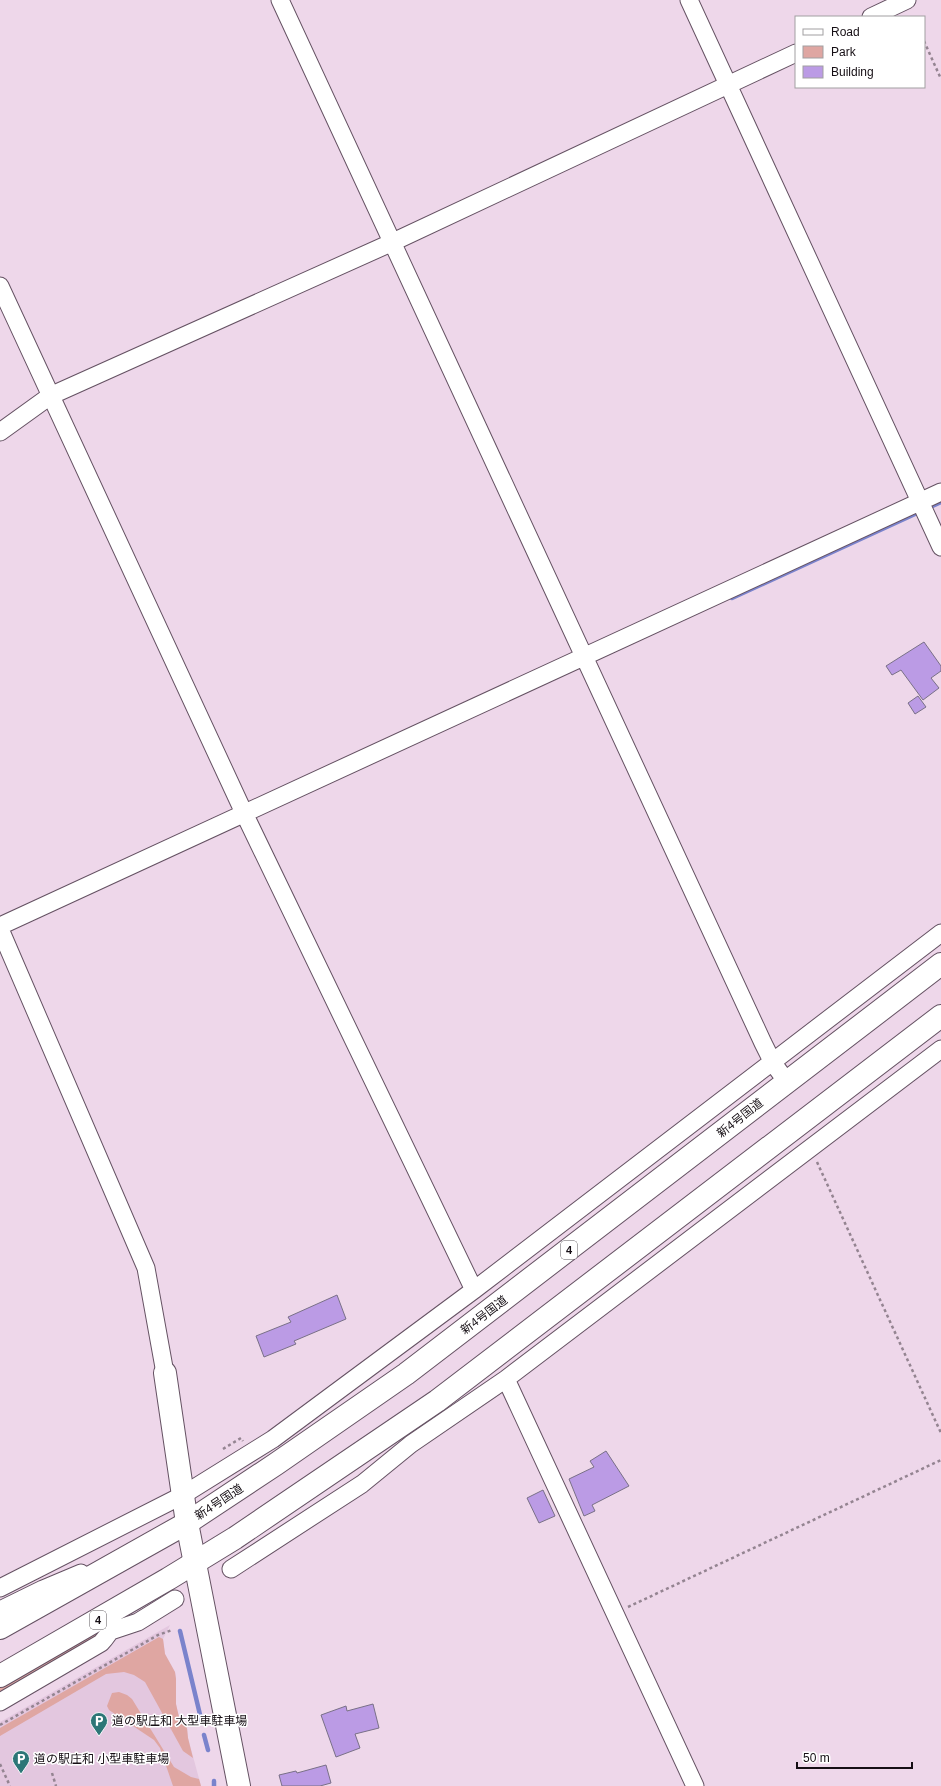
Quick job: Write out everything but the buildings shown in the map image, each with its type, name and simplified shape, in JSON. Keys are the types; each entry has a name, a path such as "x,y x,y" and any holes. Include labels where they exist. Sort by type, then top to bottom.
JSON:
{"main road":[{"name":"新4号国道","path":"0,1628 187,1523 276,1464 406,1374 941,964"},
{"name":"4","path":"0,1676 112,1621 195,1563 285,1506 405,1436 495,1358 941,1016"},
{"path":"165,1373 187,1523 239,1786"}],"street":[{"path":"280,0 773,1063 787,1082"},
{"path":"689,0 941,547"},
{"path":"873,16 907,0"},
{"path":"0,432 50,396 393,242 795,53"},
{"path":"0,286 244,813 474,1290"},
{"path":"0,926 941,492"},
{"path":"0,929 146,1268 165,1373"},
{"path":"0,1588 183,1495 273,1439 474,1290 773,1063 941,933"},
{"path":"231,1569 362,1484 405,1436 506,1379 941,1049"},
{"path":"506,1379 696,1786"},
{"path":"273,1439 276,1464"},
{"path":"0,1610 80,1573 118,1561"},
{"path":"0,1702 101,1643 112,1621 138,1622 175,1599"}],"path":[{"path":"925,43 941,79"},
{"path":"810,1148 941,1433"},
{"path":"614,1613 941,1460"},
{"path":"0,1725 158,1634 172,1630"},
{"path":"0,1764 10,1786"},
{"path":"52,1774 56,1786"}],"shaded area":[{"path":"170,1625 163,1639 165,1654 175,1672 176,1704 179,1717 187,1728 188,1738 201,1786 0,1786 0,1722"}],"green space":[{"path":"104,1629 105,1631 0,1698 0,1686"},
{"path":"159,1637 163,1639 165,1654 175,1672 176,1704 179,1717 187,1728 193,1758 183,1751 145,1682 134,1675 124,1672 106,1674 0,1736 0,1728"},
{"path":"119,1692 132,1699 174,1767 191,1777 199,1779 201,1786 173,1786 160,1748 154,1740 109,1710 107,1706 112,1693"}],"waterway":[{"path":"732,598 941,502"},
{"path":"180,1631 202,1723"},
{"path":"204,1735 208,1750"},
{"path":"214,1781 214,1786"}],"place":[{"name":"道の駅庄和 大型車駐車場","path":"99,1736"},
{"name":"道の駅庄和 小型車駐車場","path":"21,1774"}]}
